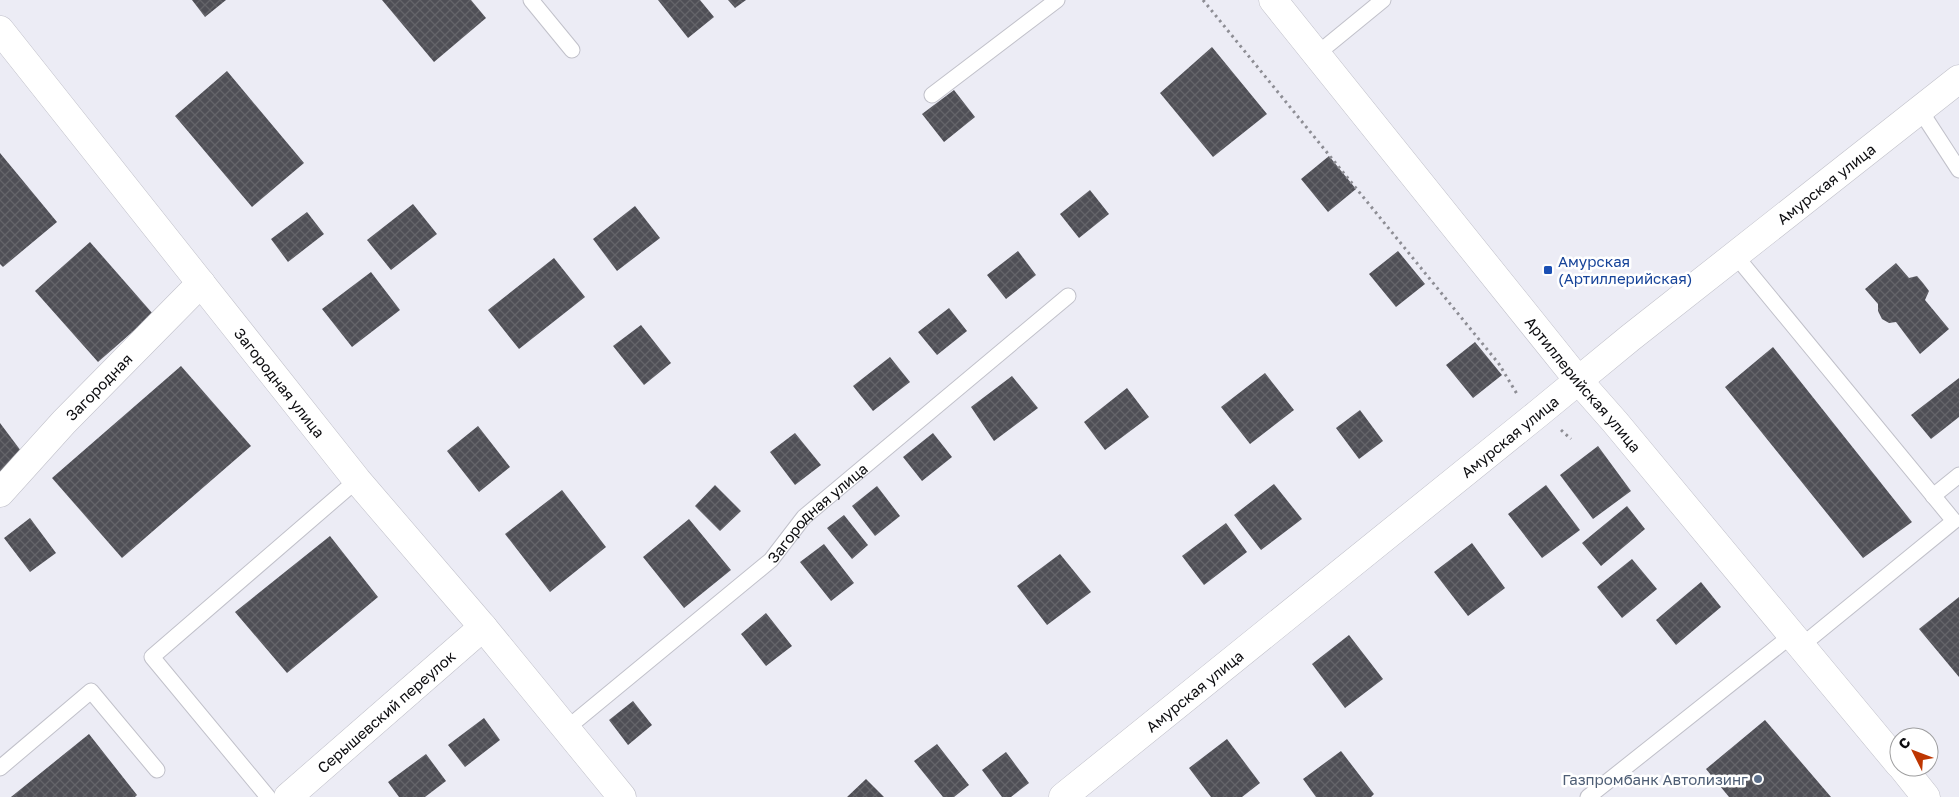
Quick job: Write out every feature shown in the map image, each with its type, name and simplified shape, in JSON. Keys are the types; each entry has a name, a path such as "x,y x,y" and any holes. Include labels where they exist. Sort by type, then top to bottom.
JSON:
{"street":[{"name":"Артиллерийская улица","path":"1273,0 1578,380 1889,752"},
{"name":"Загородная улица","path":"0,30 357,480 483,627 622,797"},
{"name":"Амурская улица","path":"1063,797 1578,380 1959,79"},
{"name":"Загородная","path":"0,493 64,422 201,283"},
{"name":"Серышевский переулок","path":"288,797 483,627"},
{"path":"1910,777 1926,797"}],"lane":[{"path":"530,0 572,50"},
{"path":"932,95 1057,0"},
{"path":"1317,54 1383,0"},
{"path":"1920,110 1959,170"},
{"path":"1588,797 1797,640 1956,524 1735,255"},
{"name":"Загородная улица","path":"566,729 771,560 804,517 1068,296"},
{"path":"1933,496 1959,475"},
{"path":"268,797 152,657 357,480"},
{"path":"0,768 91,691 157,770"}],"path":[{"path":"1203,0 1499,364 1518,395 1571,439"}],"building":[{"path":"192,0 226,0 205,17"},
{"path":"382,0 471,0 486,18 434,62"},
{"path":"658,0 700,0 714,17 688,38"},
{"path":"728,0 746,0 735,8"},
{"path":"1212,47 1267,114 1213,157 1160,93"},
{"path":"227,71 304,163 252,207 175,116"},
{"path":"954,90 975,117 944,142 922,114"},
{"path":"0,153 57,222 3,267 0,264"},
{"path":"1329,156 1356,189 1328,212 1301,179"},
{"path":"1090,190 1109,214 1079,238 1060,214"},
{"path":"413,204 437,234 391,270 367,240"},
{"path":"635,206 660,238 617,271 593,239"},
{"path":"307,212 324,234 288,262 271,239"},
{"path":"90,242 153,314 98,362 35,291"},
{"path":"1018,251 1036,275 1006,299 987,275"},
{"path":"1398,251 1425,284 1396,307 1369,274"},
{"path":"554,258 585,297 519,349 488,310"},
{"path":"1896,263 1909,278 1917,276 1923,283 1929,291 1925,300 1949,329 1920,354 1896,322 1889,323 1882,319 1878,311 1878,304 1865,289"},
{"path":"371,272 400,310 352,347 322,309"},
{"path":"949,308 967,331 937,355 918,332"},
{"path":"641,325 671,363 644,385 613,346"},
{"path":"1475,342 1502,375 1473,398 1446,365"},
{"path":"1773,347 1912,522 1863,558 1725,387"},
{"path":"890,357 910,382 873,411 853,386"},
{"path":"181,366 251,446 122,558 52,478"},
{"path":"1265,373 1294,410 1250,444 1221,407"},
{"path":"1012,376 1038,408 994,441 971,407"},
{"path":"1959,378 1959,417 1931,439 1911,415"},
{"path":"1127,388 1149,417 1105,450 1084,422"},
{"path":"1360,410 1383,441 1359,459 1336,428"},
{"path":"0,423 24,455 1,472 0,471"},
{"path":"478,426 510,467 479,492 447,451"},
{"path":"795,433 821,465 795,485 770,452"},
{"path":"933,433 952,457 922,481 903,457"},
{"path":"1598,446 1631,491 1593,519 1560,475"},
{"path":"1274,484 1302,519 1261,550 1234,515"},
{"path":"715,485 741,511 720,531 695,506"},
{"path":"1546,485 1580,530 1542,558 1508,514"},
{"path":"877,486 900,516 875,536 852,506"},
{"path":"562,490 606,547 550,592 505,534"},
{"path":"1627,506 1645,529 1601,566 1582,543"},
{"path":"844,515 868,545 852,559 827,528"},
{"path":"30,518 56,553 30,572 4,538"},
{"path":"689,519 731,570 684,608 643,557"},
{"path":"1226,523 1247,552 1204,585 1182,556"},
{"path":"330,536 378,597 287,673 235,612"},
{"path":"1472,543 1505,588 1468,616 1434,572"},
{"path":"824,544 854,583 831,601 800,562"},
{"path":"1060,554 1091,592 1047,625 1017,586"},
{"path":"1632,559 1657,589 1622,618 1597,587"},
{"path":"1701,582 1721,607 1676,645 1656,620"},
{"path":"1959,597 1959,677 1919,629"},
{"path":"766,613 792,646 766,666 741,634"},
{"path":"1349,635 1383,679 1345,708 1312,664"},
{"path":"633,701 652,725 628,745 609,720"},
{"path":"484,718 500,740 465,767 448,745"},
{"path":"1765,720 1831,797 1729,797 1706,769"},
{"path":"89,734 137,795 135,797 11,797"},
{"path":"1227,739 1260,783 1242,797 1211,797 1189,768"},
{"path":"937,744 969,785 954,797 943,797 914,761"},
{"path":"1341,751 1374,794 1371,797 1316,797 1303,779"},
{"path":"1006,752 1029,783 1011,797 1002,797 982,770"},
{"path":"426,754 446,781 425,797 399,797 388,782"},
{"path":"866,779 884,797 847,797"}],"place":[{"name":"Амурская (Артиллерийская)","path":"1548,270"},
{"name":"Газпромбанк Автолизинг","path":"1758,779"}]}
